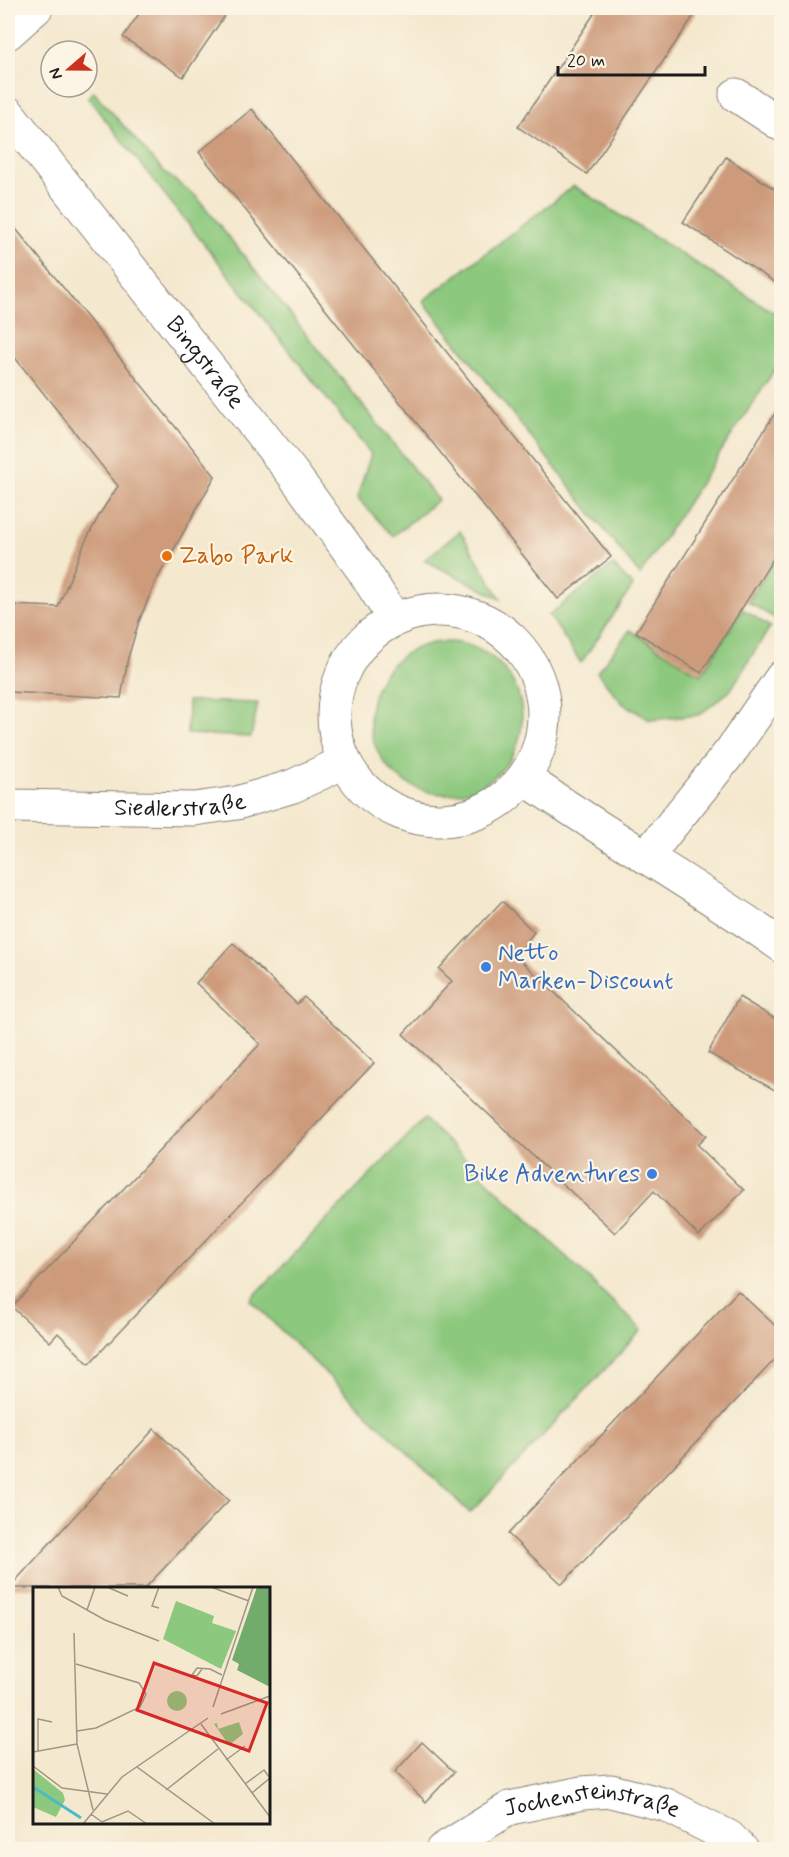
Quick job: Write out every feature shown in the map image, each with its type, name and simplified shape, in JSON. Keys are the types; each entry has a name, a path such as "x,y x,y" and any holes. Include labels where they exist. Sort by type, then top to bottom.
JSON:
{"street":[{"path":"8,33 36,8"},
{"path":"736,95 782,124"},
{"name":"Bingstraße","path":"8,113 293,474 363,570 393,617"},
{"path":"434,609 467,613 498,627 522,650 538,678 545,711 541,744 524,778 507,797 481,813 451,821 416,819 383,806 359,787 344,762 333,720 337,687 350,657 372,631 393,617 434,609"},
{"path":"646,857 731,751 782,677"},
{"name":"Siedlerstraße","path":"8,806 194,809 237,803 293,786 344,762"},
{"path":"524,778 575,814 646,857 782,946"},
{"name":"Jochensteinstraße","path":"442,1850 510,1808 582,1793 611,1791 666,1805 729,1837 742,1850"}],"green space":[{"path":"99,98 164,172 197,197 438,500 393,536 357,498 371,454 89,99"},
{"path":"574,186 781,317 781,360 640,575 423,301"},
{"path":"460,531 501,599 424,560"},
{"path":"781,549 781,611 776,619 748,602"},
{"path":"613,565 633,586 581,663 549,615"},
{"path":"743,609 770,627 730,691 699,715 650,720 622,703 597,672 630,630 701,675"},
{"path":"446,642 461,643 475,648 500,664 516,689 521,703 521,733 516,747 500,772 475,788 461,793 446,794 431,793 417,788 392,772 376,747 371,733 370,718 371,703 376,689 392,664 417,648 431,643"},
{"path":"188,701 258,703 251,737 187,734"},
{"path":"424,1119 642,1330 470,1513 250,1300"}],"building":[{"path":"143,8 230,8 183,77 123,37"},
{"path":"598,8 699,8 587,174 518,127"},
{"path":"252,109 611,557 558,599 199,152"},
{"path":"726,157 782,194 782,287 683,222"},
{"path":"8,219 215,476 155,583 139,621 128,658 121,698 8,692 8,605 58,607 84,544 118,486 8,349"},
{"path":"782,402 782,545 701,673 636,632"},
{"path":"502,901 534,932 516,956 706,1136 697,1145 744,1190 699,1236 654,1191 615,1233 403,1034 452,981 439,969"},
{"path":"233,943 297,1004 304,997 374,1063 89,1364 58,1333 50,1342 12,1307 260,1044 196,983"},
{"path":"739,997 782,1023 782,1094 708,1053"},
{"path":"738,1291 782,1332 782,1352 562,1584 508,1534"},
{"path":"154,1429 229,1500 146,1587 9,1588"},
{"path":"422,1742 454,1772 426,1802 395,1772"}],"place":[{"name":"Zabo Park","path":"167,556"},
{"name":"Netto Marken-Discount","path":"486,967"},
{"name":"Bike Adventures","path":"652,1174"}]}
